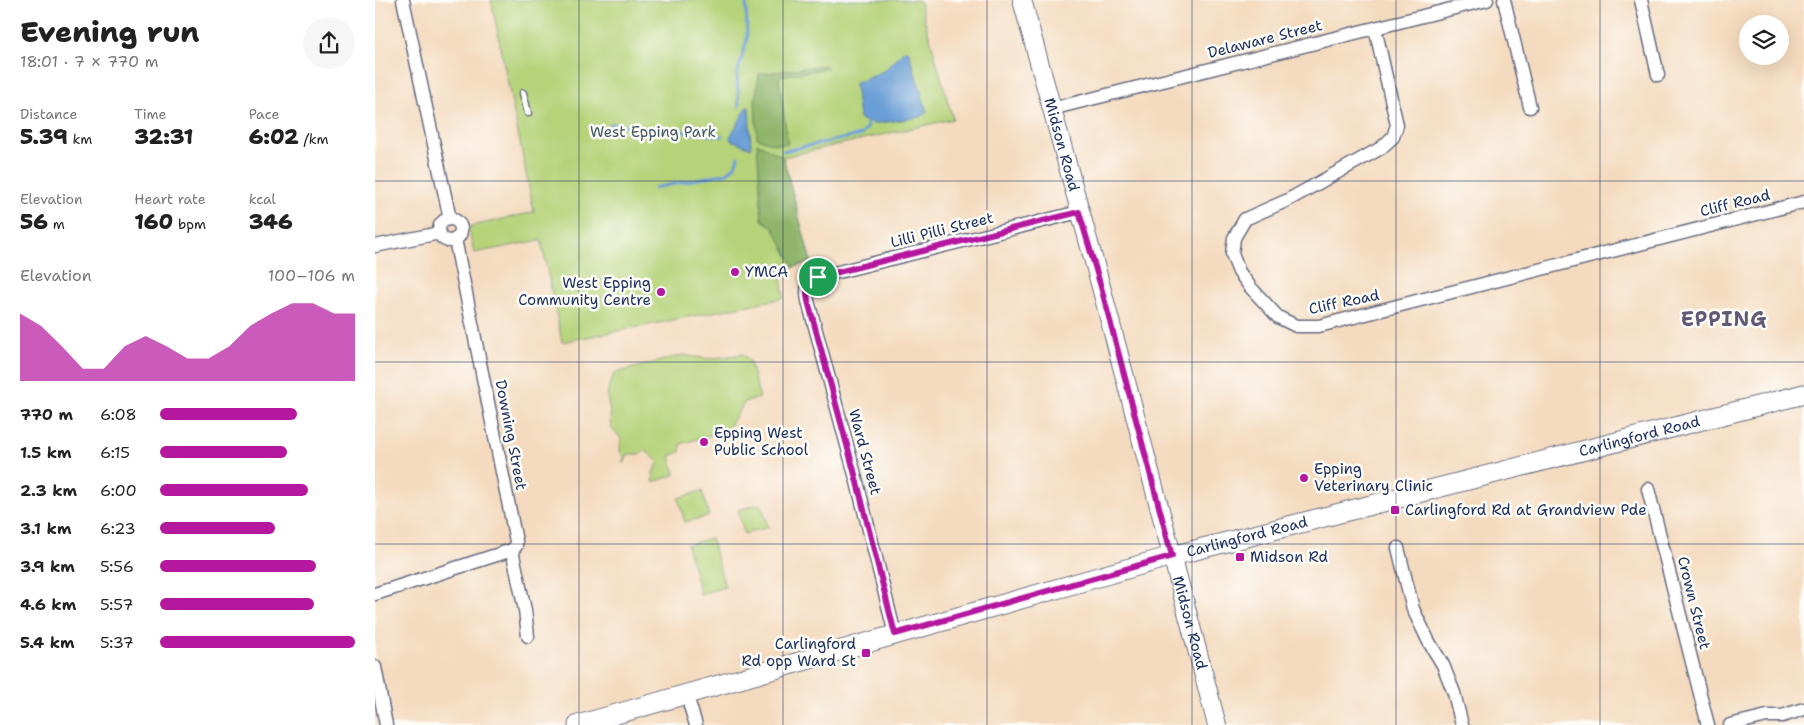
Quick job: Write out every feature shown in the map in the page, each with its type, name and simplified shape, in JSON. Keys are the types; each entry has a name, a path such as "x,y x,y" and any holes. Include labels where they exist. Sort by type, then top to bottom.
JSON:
{"main road":[{"name":"Carlingford Road","path":"577,725 1172,556 1804,394"}],"street":[{"path":"403,0 450,219"},
{"name":"Midson Road","path":"1022,0 1101,287 1217,725"},
{"name":"Delaware Street","path":"1051,109 1487,0"},
{"path":"1504,0 1530,107"},
{"path":"1641,0 1658,75"},
{"name":"Cliff Road","path":"1375,28 1397,125 1393,137 1381,148 1288,200 1245,219 1234,238 1232,254 1239,272 1278,317 1296,326 1319,326 1804,202"},
{"name":"Lilli Pilli Street","path":"812,280 1079,212"},
{"path":"450,219 458,223 461,228 460,234 455,239 446,240 440,233 441,224 450,219"},
{"path":"375,246 440,233"},
{"name":"Downing Street","path":"455,239 516,541 516,546 512,550 525,610 528,636"},
{"name":"Ward Street","path":"812,280 808,284 807,294 895,634"},
{"name":"Crown Street","path":"1648,489 1708,725"},
{"path":"1398,548 1413,609 1443,665 1454,693 1462,725"},
{"path":"375,594 512,550"},
{"path":"375,667 386,725"},
{"path":"686,693 696,725"},
{"path":"1730,725 1767,716 1782,716 1804,709"}],"lane":[{"path":"523,93 527,113"}],"green space":[{"name":"West Epping Park","path":"491,0 919,0 953,119 783,157 811,262 780,271 784,298 562,342 541,240 474,253 468,227 534,212"},
{"path":"825,65 828,68 780,76 788,144 774,144 757,138 755,101 759,74"},
{"path":"757,143 783,157 811,262 794,267 773,227 762,220"},
{"path":"743,354 749,360 760,398 745,402 727,430 681,444 680,452 670,456 675,475 653,482 653,473 659,462 646,451 643,451 641,454 628,454 624,464 624,456 620,452 621,438 611,425 608,397 608,389 615,373 683,355 709,359"},
{"path":"702,491 709,516 685,522 678,498"},
{"path":"761,504 768,527 744,534 738,510"},
{"path":"711,538 725,587 700,594 687,545"}],"water":[{"path":"908,50 927,112 921,117 873,124 870,121 859,118 855,84 857,81 862,81 887,69 901,53"},
{"path":"747,107 749,107 751,148 731,140 730,137"}],"waterway":[{"path":"739,106 737,75 747,39 746,0"},
{"path":"783,151 861,135 867,128 867,121"},
{"path":"610,124 722,136"},
{"path":"654,188 727,173 735,166 738,157"}],"place":[{"name":"YMCA","path":"735,272"},
{"name":"West Epping Community Centre","path":"661,292"},
{"name":"Epping West Public School","path":"704,442"},
{"name":"Epping Veterinary Clinic","path":"1304,478"},
{"name":"Carlingford Rd at Grandview Pde","path":"1395,510"},
{"name":"Midson Rd","path":"1240,557"},
{"name":"Carlingford Rd opp Ward St","path":"866,653"}],"district":[{"name":"EPPING","path":"1724,319"}],"route":[{"path":"1079,212 1101,287 1172,556 895,634 807,294 808,284 818,277 1079,212"}]}
